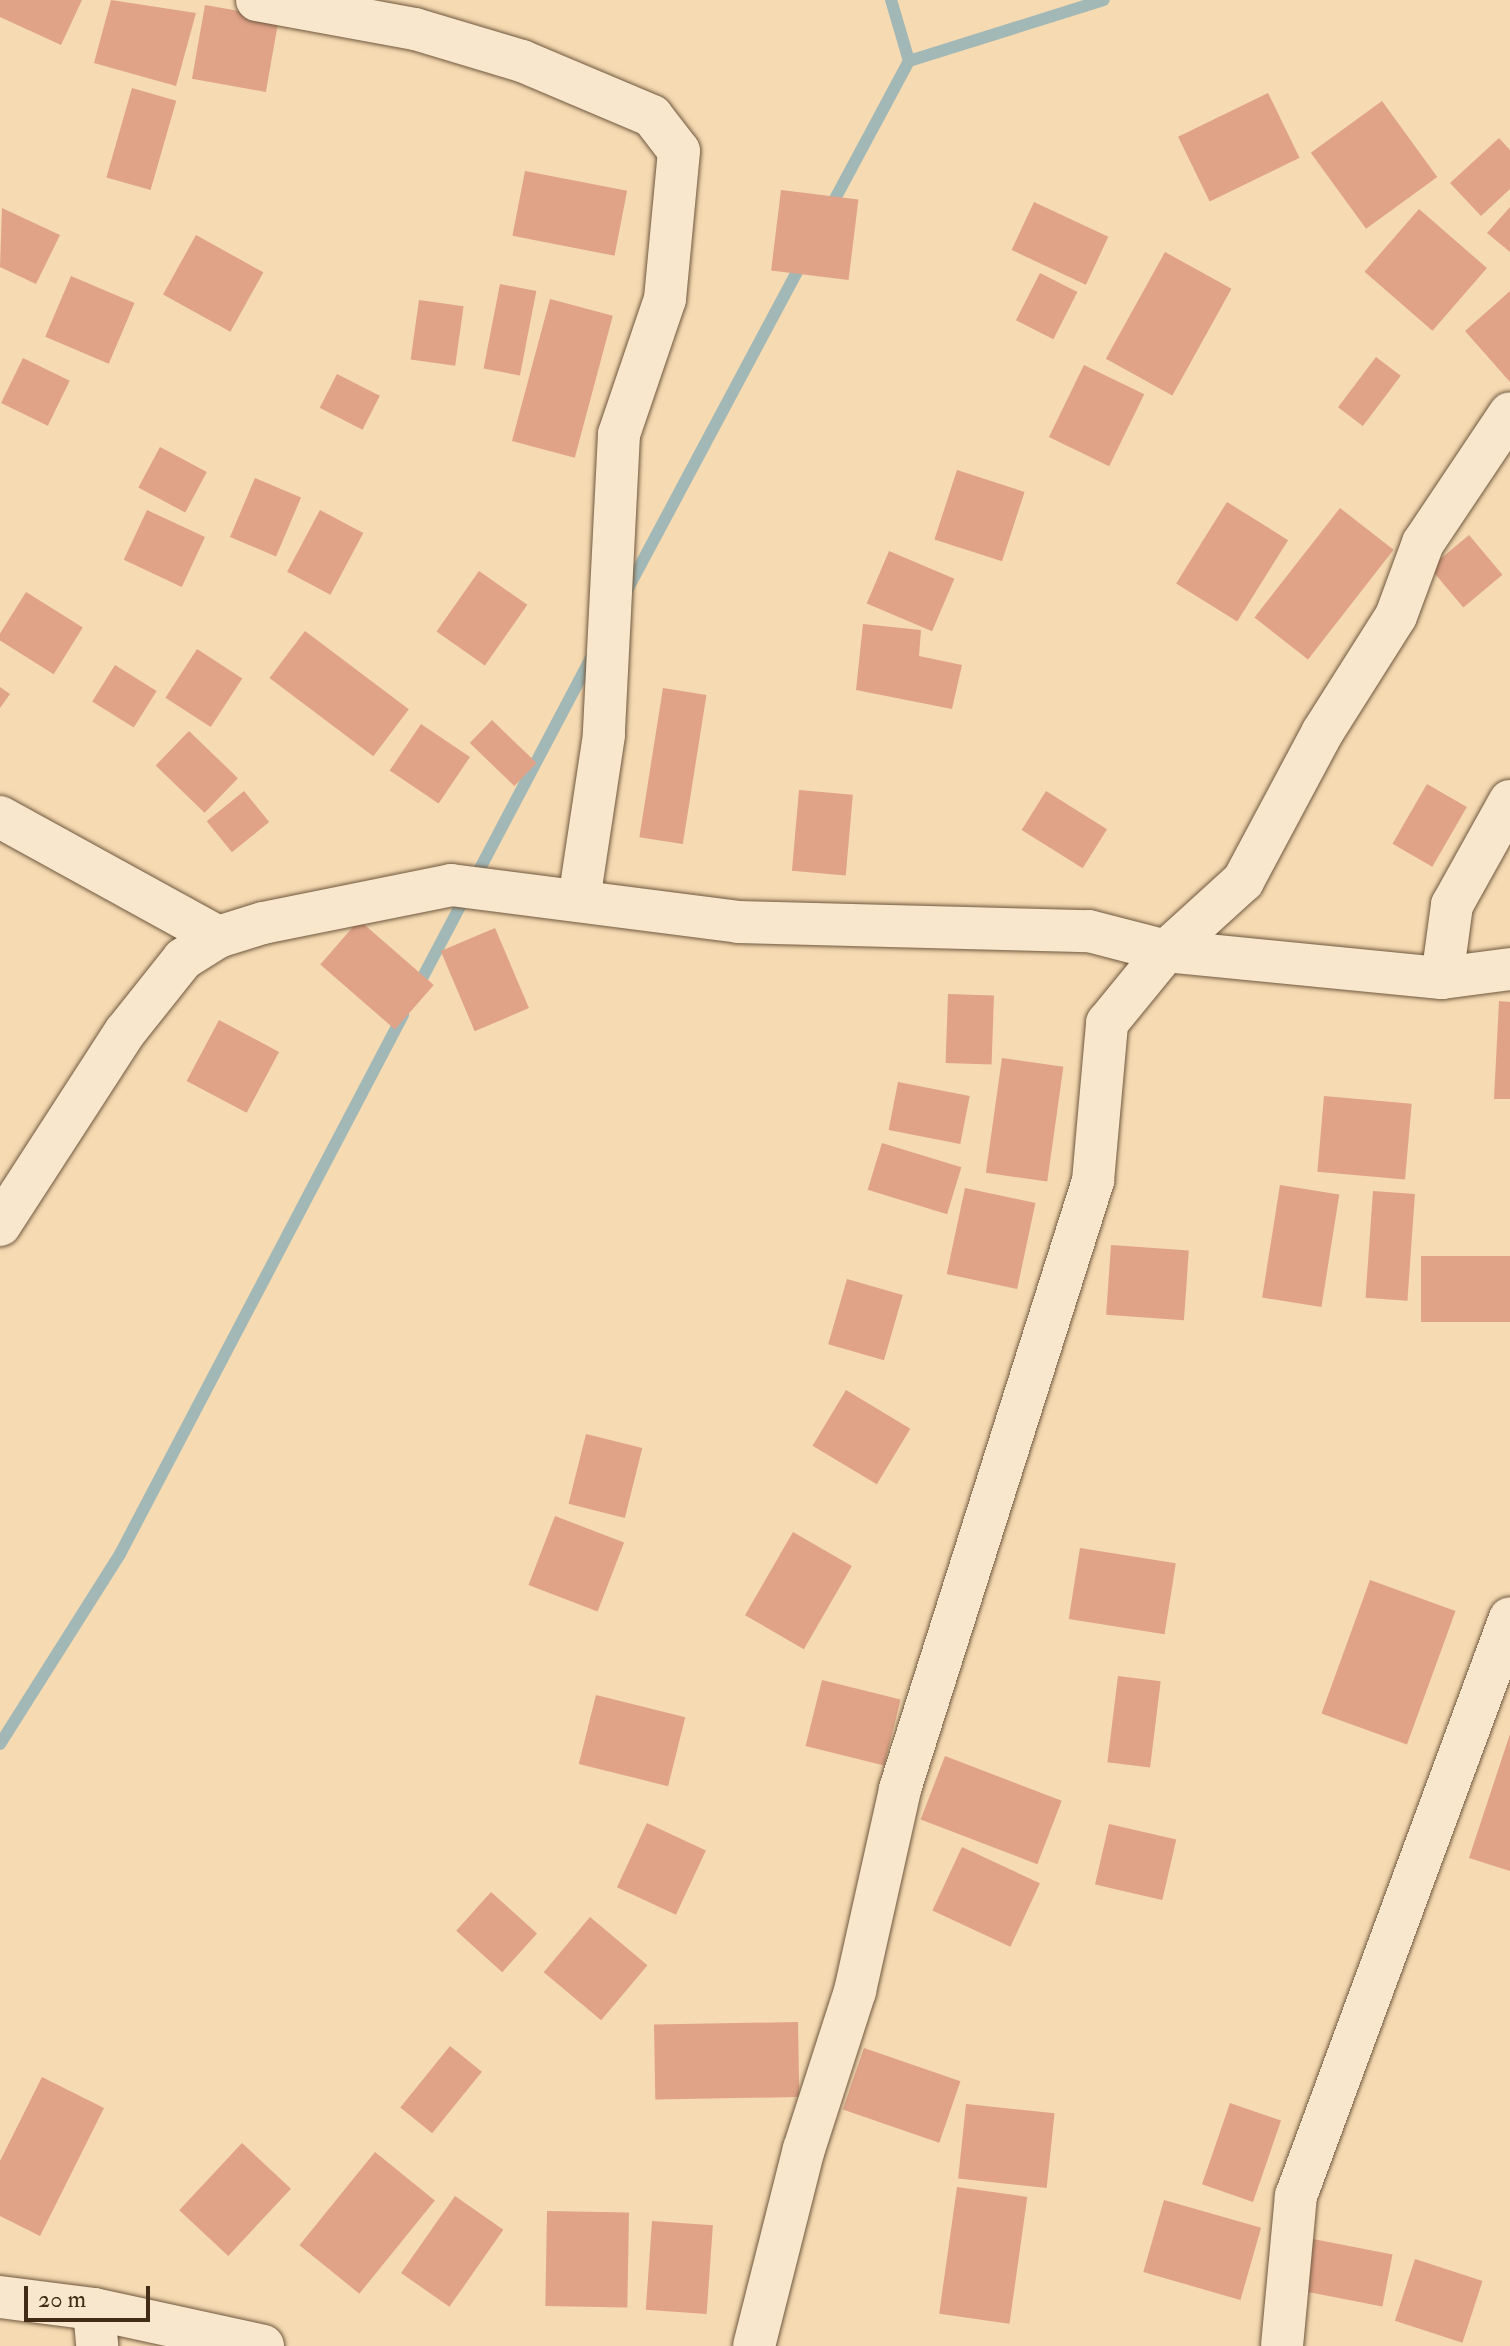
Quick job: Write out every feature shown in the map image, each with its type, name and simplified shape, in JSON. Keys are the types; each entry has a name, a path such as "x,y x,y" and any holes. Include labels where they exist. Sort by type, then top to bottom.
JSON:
{"street":[{"path":"257,0 415,29 522,61 652,116 679,151 665,299 619,434 604,735 579,900"},
{"path":"754,2346 804,2149 855,1991 900,1789 1093,1181 1107,1023 1166,951 1243,881 1322,733 1396,616 1423,543 1510,413"},
{"path":"1442,978 1452,905 1510,801"},
{"path":"0,817 218,937"},
{"path":"0,1225 125,1032 183,959 218,937 451,885 767,924 1089,931 1166,951 1442,978 1510,969"},
{"path":"1282,2346 1296,2196 1510,1618"},
{"path":"0,2297 95,2327 263,2346"}],"building":[{"path":"0,0 82,0 61,45 0,17"},
{"path":"111,0 196,13 176,86 94,63"},
{"path":"205,5 279,18 266,92 192,79"},
{"path":"132,88 176,101 151,190 106,177"},
{"path":"1268,93 1300,158 1210,202 1178,137"},
{"path":"1382,101 1437,177 1366,229 1311,153"},
{"path":"1499,138 1510,150 1510,189 1481,216 1450,183"},
{"path":"525,171 627,191 614,256 512,236"},
{"path":"781,190 858,200 849,280 771,270"},
{"path":"1034,202 1108,237 1086,285 1012,250"},
{"path":"1510,207 1510,252 1487,233"},
{"path":"2,208 60,235 36,284 0,267"},
{"path":"1419,209 1487,268 1432,331 1365,272"},
{"path":"196,235 263,272 230,332 163,294"},
{"path":"1165,252 1231,289 1172,396 1106,359"},
{"path":"1040,273 1077,292 1053,339 1016,320"},
{"path":"71,276 135,303 109,364 45,337"},
{"path":"500,284 536,291 520,375 484,368"},
{"path":"1510,291 1510,382 1465,331"},
{"path":"550,299 613,316 575,458 512,441"},
{"path":"419,300 464,306 455,366 411,359"},
{"path":"1376,357 1401,376 1363,426 1338,407"},
{"path":"23,358 70,381 48,426 1,403"},
{"path":"1084,365 1144,394 1109,466 1049,437"},
{"path":"337,374 380,396 363,430 320,408"},
{"path":"160,447 207,472 185,512 138,488"},
{"path":"957,470 1025,492 1002,561 934,539"},
{"path":"255,478 301,498 276,556 230,537"},
{"path":"1227,502 1288,540 1237,622 1176,583"},
{"path":"1340,508 1394,550 1308,659 1254,618"},
{"path":"147,510 205,537 182,587 124,560"},
{"path":"320,510 363,533 330,595 287,572"},
{"path":"1469,535 1502,575 1463,608 1430,568"},
{"path":"889,551 954,579 932,631 867,603"},
{"path":"479,571 527,605 485,665 437,632"},
{"path":"26,592 83,628 54,674 0,641 0,634"},
{"path":"863,624 921,630 919,656 962,665 952,709 856,690"},
{"path":"305,631 409,709 373,756 269,678"},
{"path":"197,649 242,678 211,727 165,698"},
{"path":"115,665 157,691 134,727 92,701"},
{"path":"0,687 10,694 0,708"},
{"path":"663,688 706,695 683,844 639,837"},
{"path":"492,720 537,763 514,786 470,743"},
{"path":"421,724 470,757 439,803 390,770"},
{"path":"189,731 238,778 205,813 156,766"},
{"path":"1427,784 1467,807 1432,867 1392,844"},
{"path":"799,790 853,795 846,875 792,871"},
{"path":"244,791 269,822 232,852 207,821"},
{"path":"1046,791 1107,829 1083,868 1022,830"},
{"path":"359,920 434,985 395,1029 320,965"},
{"path":"495,928 529,1008 475,1031 441,951"},
{"path":"948,994 994,996 992,1065 946,1063"},
{"path":"1499,1001 1510,1002 1510,1099 1494,1099"},
{"path":"219,1020 279,1052 247,1113 187,1081"},
{"path":"1002,1058 1063,1067 1047,1181 986,1173"},
{"path":"898,1082 970,1096 960,1144 889,1130"},
{"path":"1324,1096 1412,1104 1405,1179 1317,1172"},
{"path":"882,1143 961,1167 947,1214 868,1190"},
{"path":"1280,1185 1339,1194 1321,1307 1262,1298"},
{"path":"965,1188 1035,1203 1017,1289 947,1274"},
{"path":"1373,1191 1415,1194 1407,1301 1366,1298"},
{"path":"1111,1245 1189,1250 1184,1320 1106,1315"},
{"path":"1421,1256 1510,1256 1510,1322 1421,1322"},
{"path":"847,1279 903,1295 884,1360 828,1344"},
{"path":"846,1390 910,1429 877,1484 813,1446"},
{"path":"586,1434 642,1448 625,1518 569,1504"},
{"path":"555,1516 624,1543 598,1612 528,1585"},
{"path":"793,1532 852,1566 804,1649 745,1615"},
{"path":"1080,1548 1176,1563 1165,1634 1069,1619"},
{"path":"1370,1580 1456,1611 1407,1745 1321,1713"},
{"path":"1118,1676 1161,1681 1150,1768 1107,1762"},
{"path":"822,1680 901,1700 884,1766 806,1746"},
{"path":"596,1695 685,1717 668,1786 579,1764"},
{"path":"1510,1734 1510,1871 1469,1858"},
{"path":"945,1756 1062,1801 1037,1864 921,1819"},
{"path":"647,1823 706,1850 676,1915 617,1887"},
{"path":"1109,1824 1176,1840 1162,1900 1095,1884"},
{"path":"962,1847 1040,1883 1010,1947 932,1910"},
{"path":"491,1892 537,1933 502,1972 456,1931"},
{"path":"590,1917 647,1965 601,2020 544,1972"},
{"path":"798,2022 799,2097 655,2100 654,2025"},
{"path":"450,2046 482,2072 432,2133 400,2107"},
{"path":"864,2048 960,2081 939,2143 843,2109"},
{"path":"42,2077 104,2108 40,2236 0,2216 0,2161"},
{"path":"1230,2103 1281,2121 1253,2202 1202,2184"},
{"path":"966,2104 1055,2113 1047,2188 958,2179"},
{"path":"242,2143 291,2189 228,2256 179,2210"},
{"path":"375,2152 435,2200 359,2294 299,2245"},
{"path":"957,2187 1027,2197 1009,2324 939,2314"},
{"path":"455,2196 503,2230 449,2307 401,2273"},
{"path":"1164,2200 1261,2228 1240,2300 1143,2272"},
{"path":"547,2211 629,2212 627,2307 545,2306"},
{"path":"652,2221 713,2225 707,2314 646,2310"},
{"path":"1313,2239 1393,2254 1382,2306 1303,2291"},
{"path":"1415,2259 1483,2281 1462,2343 1395,2321"}],"waterway":[{"path":"829,210 909,61 891,0"},
{"path":"909,61 1104,0"},
{"path":"626,592 804,258"},
{"path":"417,988 593,654"},
{"path":"0,1744 120,1554 403,1015"}]}
